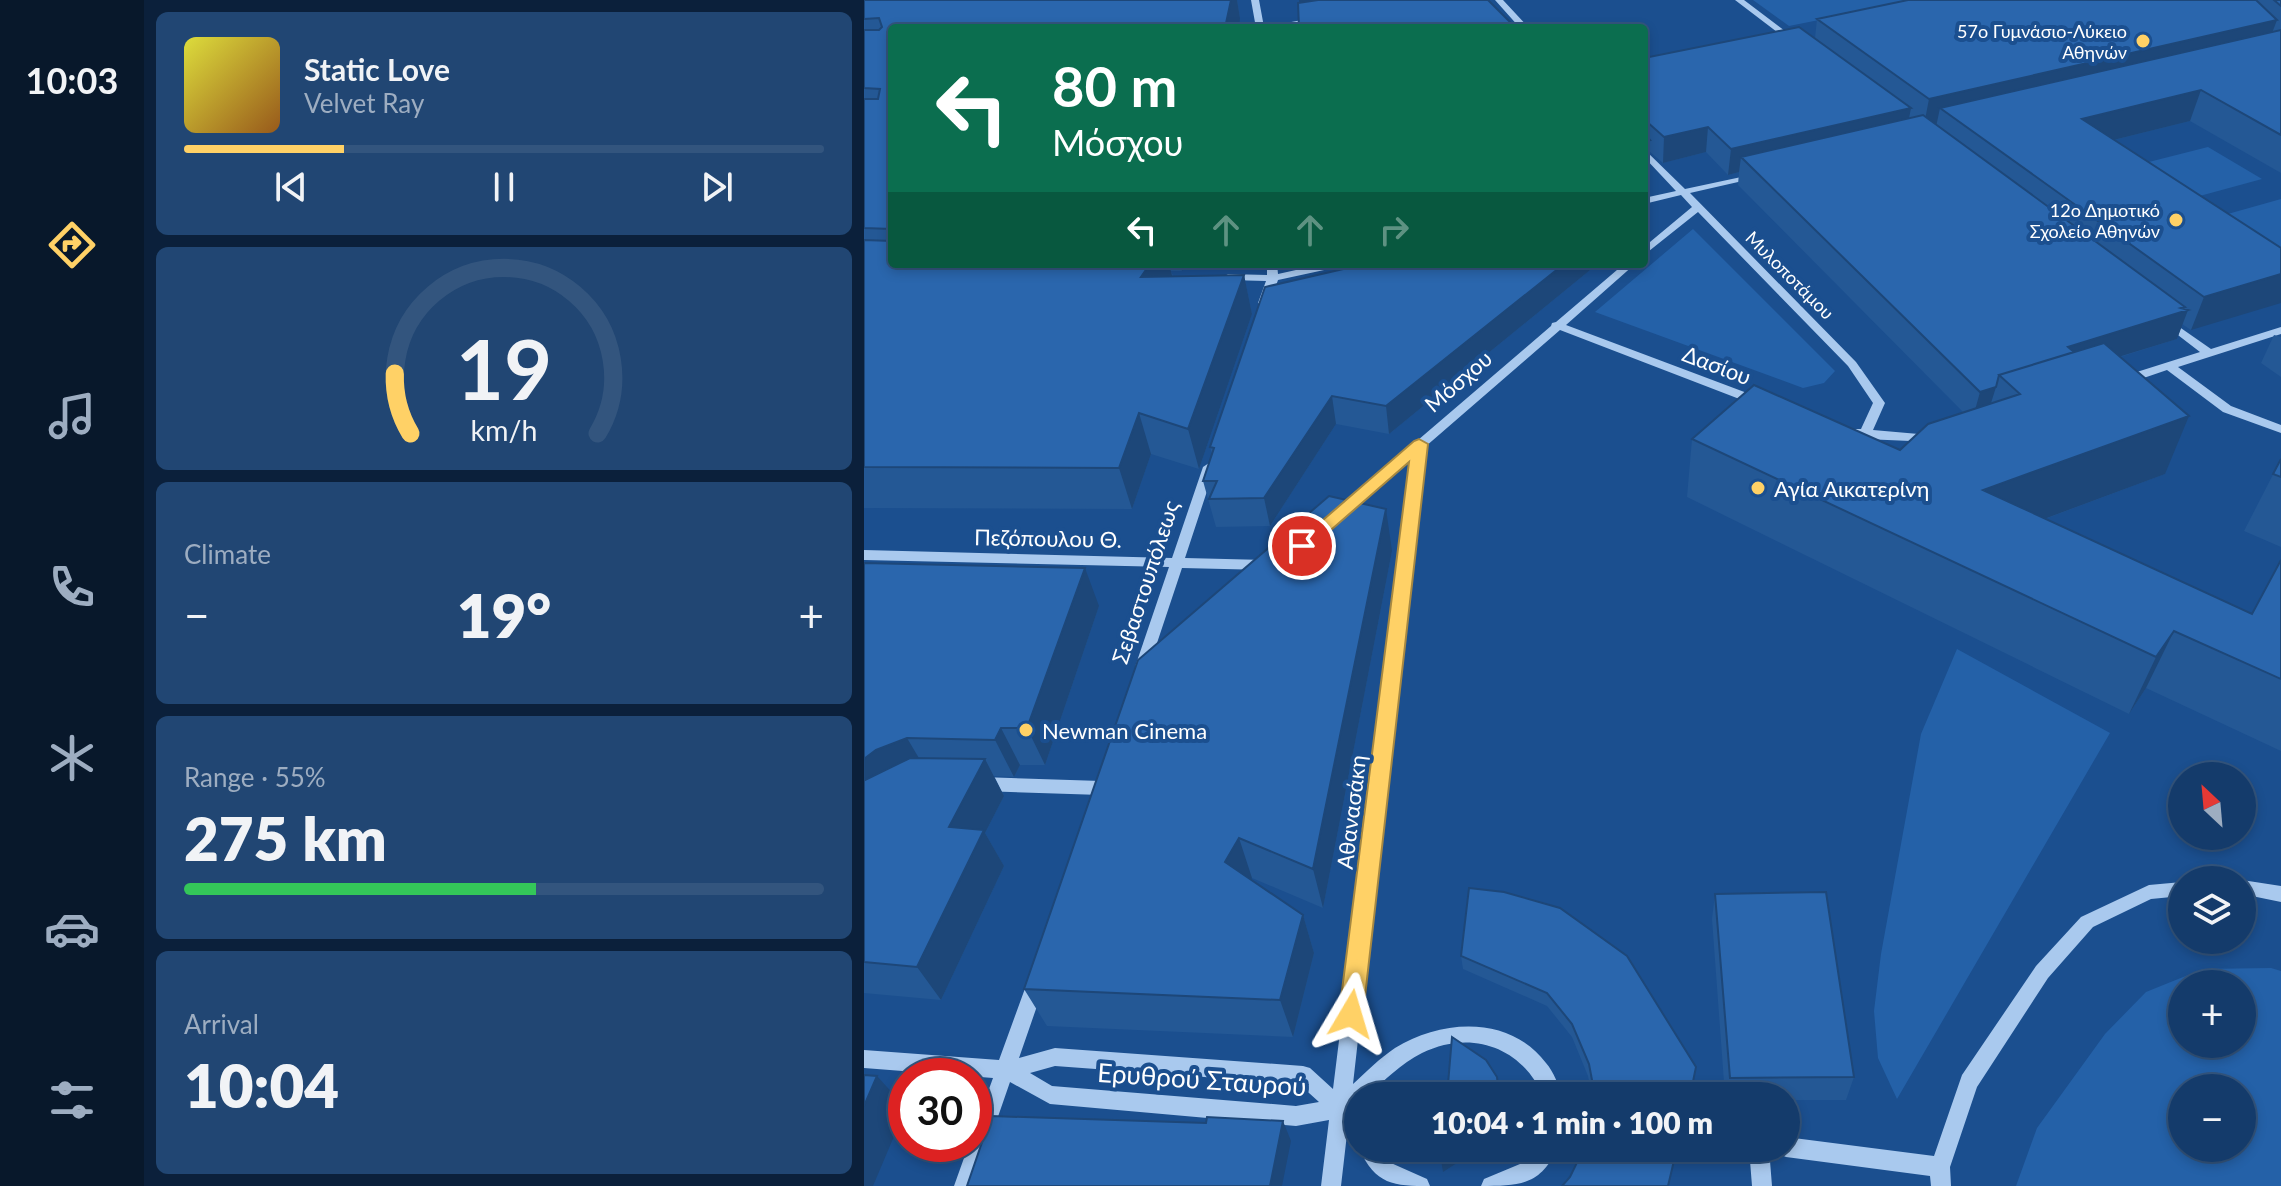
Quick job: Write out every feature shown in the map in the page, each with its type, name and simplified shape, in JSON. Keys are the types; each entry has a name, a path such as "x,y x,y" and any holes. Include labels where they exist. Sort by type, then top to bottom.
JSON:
{"street":[{"path":"1255,0 1259,24"},
{"path":"1499,0 1521,24"},
{"path":"1739,0 1800,45"},
{"path":"1291,24 1326,18"},
{"path":"1774,39 1804,33"},
{"name":"Μυλοποτάμου","path":"1648,156 1852,364 1879,403 1864,435"},
{"path":"1648,200 1773,171"},
{"path":"1648,249 1698,207"},
{"path":"1210,277 1300,268"},
{"name":"Μόσχου","path":"1325,525 1625,268"},
{"path":"1257,323 1272,271"},
{"path":"2159,315 2209,353"},
{"name":"Δασίου","path":"1556,325 1766,405"},
{"path":"2112,384 2281,330"},
{"path":"2257,338 2281,344"},
{"path":"2169,366 2227,409 2281,429"},
{"path":"1837,429 1864,435 1939,439"},
{"name":"Αθανασάκη","path":"1331,1186 1419,444"},
{"name":"Σεβαστουπόλεως","path":"1158,669 1140,684 1212,458"},
{"name":"Πεζόπουλου Θ.","path":"864,555 1278,566 1266,576"},
{"path":"963,784 1101,789"},
{"path":"1800,1150 1940,1177 1969,1082 2042,972 2087,922 2149,892 2168,890"},
{"path":"2256,890 2281,894"},
{"path":"964,1186 1042,963"},
{"path":"1370,1082 1401,1055 1438,1036 1482,1034 1510,1041 1539,1068 1546,1082"},
{"name":"Ερυθρού Σταυρού","path":"864,1059 1007,1070 1055,1057 1303,1075 1340,1108"},
{"name":"Ερυθρού Σταυρού","path":"1007,1070 1050,1095 1296,1116 1340,1108"},
{"path":"1344,1105 1340,1108 1344,1114"},
{"path":"1379,1162 1384,1170 1420,1186"},
{"path":"1491,1186 1534,1168 1538,1162"},
{"path":"1760,1162 1762,1186"}],"shaded area":[{"path":"1753,0 1919,0 1789,26"},
{"path":"2208,147 2262,179 2185,200 2133,166"},
{"path":"2281,199 2281,259 2217,217"},
{"path":"1693,229 1835,371 1824,383 1803,388 1595,312"},
{"path":"1957,649 2110,733 1897,1099 1878,1058 1874,1011 1881,954 1921,734"},
{"path":"2271,968 2281,971 2281,1186 2016,1186 2037,1128 2105,1034 2146,992 2168,983 2168,1058 2256,1058 2256,970 2201,970"}],"building":[{"path":"864,0 1231,0 1226,24 888,24 888,229 864,228 864,99 878,99 880,89 864,88 864,30 879,30 882,27 879,18 864,19"},
{"path":"1318,0 1488,0 1512,24 1299,24 1298,3"},
{"path":"1908,0 2256,0 2277,20 1929,99 1817,19"},
{"path":"1799,27 1911,108 1731,149 1708,127 1664,137 1648,123 1648,57"},
{"path":"2281,30 2281,135 2201,90 2082,119 2281,248 2281,274 2204,297 1940,108"},
{"path":"1923,115 2185,307 2181,308 2188,310 2068,347 2074,352 1999,375 1996,387 1980,392 1741,157"},
{"path":"864,240 888,241 888,268 1147,268 1141,277 1244,275 1188,429 1139,413 1119,468 864,467"},
{"path":"1348,268 1559,268 1386,406 1332,396 1264,498 1209,499 1217,481 1203,481 1214,448 1210,447 1265,287"},
{"path":"2104,343 2189,416 1983,490 2252,614 2281,560 2281,679 2174,631 2156,657 1692,439 1754,385 1900,450 1928,424 2020,394 1999,375"},
{"path":"2281,459 2281,477 2273,474"},
{"path":"1329,496 1386,509 1313,869 1239,838 1225,862 1303,915 1280,1000 1024,989 1138,660"},
{"path":"864,563 1085,568 1027,728 1001,728 995,740 907,738 876,750 864,759"},
{"path":"910,758 985,759 949,827 984,830 917,967 864,962 864,779"},
{"path":"1469,888 1504,892 1560,908 1627,956 1696,1067 1693,1082 1592,1082 1589,1064 1572,1024 1547,993 1461,956"},
{"path":"1826,892 1854,1077 1730,1078 1715,894"},
{"path":"1452,1037 1486,1060 1498,1082 1448,1082"},
{"path":"864,1075 877,1076 864,1106"},
{"path":"992,1116 1206,1123 1207,1117 1283,1121 1270,1186 967,1186 975,1162 992,1162"},
{"path":"1577,1162 1674,1162 1668,1186 1562,1186"}],"place":[{"name":"57ο Γυμνάσιο-Λύκειο Αθηνών","path":"2143,41"},
{"name":"12ο Δημοτικό Σχολείο Αθηνών","path":"2176,220"},
{"name":"Αγία Αικατερίνη","path":"1758,488"},
{"name":"Newman Cinema","path":"1026,730"}],"route":[{"path":"1302,546 1419,444 1351,1014"}]}
